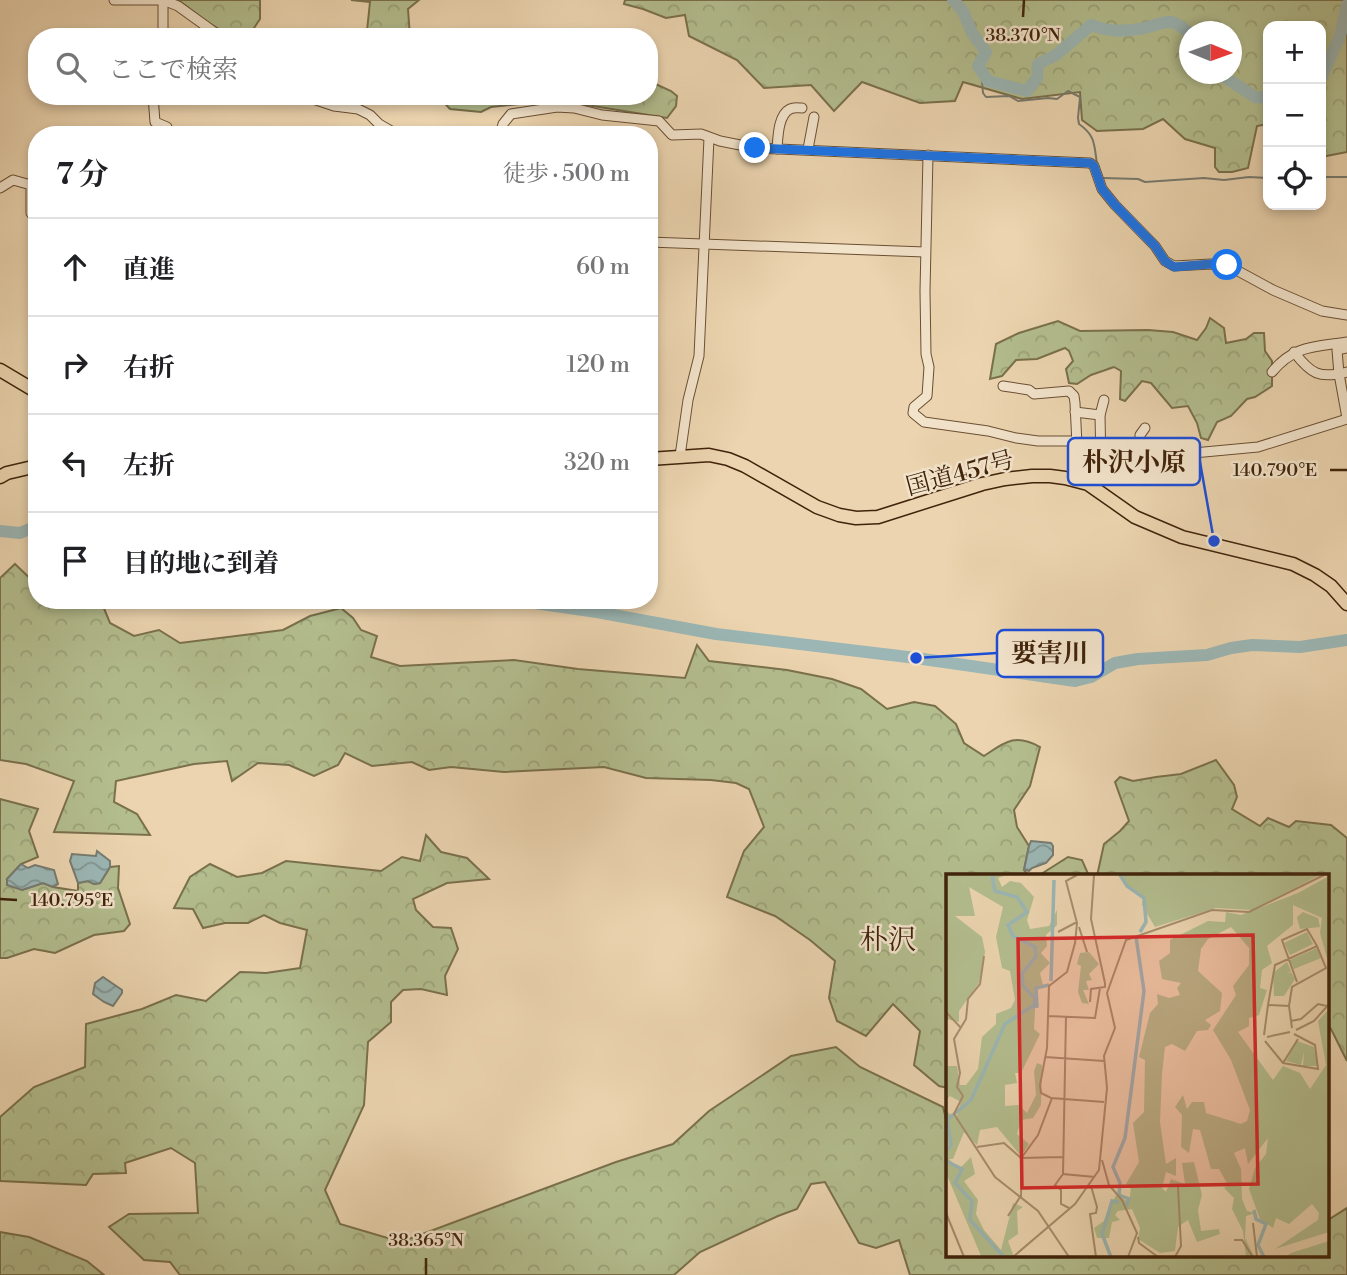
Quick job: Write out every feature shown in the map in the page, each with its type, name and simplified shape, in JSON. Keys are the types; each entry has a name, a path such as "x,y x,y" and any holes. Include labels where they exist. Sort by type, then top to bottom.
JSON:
{"highway":[{"path":"2,375 28,388"},
{"name":"国道457号","path":"658,458 709,455 728,459 817,507 856,518 878,517 1005,479 1051,476 1088,484 1135,517 1182,537 1293,564 1331,586 1347,604"},
{"path":"0,477 28,468"}],"street":[{"path":"114,0 161,0"},
{"path":"163,28 163,0 178,6 209,28"},
{"path":"154,105 155,122 165,126"},
{"path":"331,105 358,109 382,126"},
{"path":"502,126 511,114 557,107 574,108 602,115 659,121 671,135 701,134 742,146 1090,163 1094,166 1102,189 1155,246 1165,261 1174,267 1227,265 1273,290 1322,311 1347,315"},
{"path":"777,149 783,116 790,109 802,108"},
{"path":"808,149 814,117"},
{"path":"680,456 688,400 699,356 709,138"},
{"path":"928,155 925,252 926,354 929,383 927,396 913,409 915,416 924,422 1027,439 1076,441"},
{"path":"0,188 13,180 28,184"},
{"path":"658,242 925,252"},
{"path":"1272,372 1281,360 1293,352 1347,342"},
{"path":"1003,386 1029,390 1034,394 1069,391 1074,396 1079,466 1101,466 1258,447 1347,419 1343,373 1337,350 1347,348"},
{"path":"1293,352 1316,375 1343,373"},
{"path":"1088,484 1101,466 1100,415 1104,400"},
{"path":"1075,412 1100,415"},
{"path":"1140,460 1140,435 1145,428"}],"green space":[{"path":"178,0 260,0 260,19 254,28 217,28"},
{"path":"351,0 419,0 408,9 409,28 367,28 370,2"},
{"path":"625,0 1347,0 1347,152 1326,156 1326,21 1263,21 1263,125 1257,126 1248,168 1219,172 1215,167 1215,148 1185,139 1163,119 1143,129 1097,131 1082,120 1080,92 1022,99 963,82 955,101 920,103 862,82 834,111 811,85 764,88 737,60 689,36 685,15 666,18 624,4"},
{"path":"658,85 677,96 676,106 667,118 587,105 658,105"},
{"path":"446,105 510,105 491,107 481,112 450,109"},
{"path":"1210,318 1224,328 1226,343 1246,339 1254,333 1264,333 1265,351 1272,361 1272,386 1247,399 1231,416 1217,422 1208,440 1201,438 1188,406 1172,408 1151,383 1142,381 1125,401 1120,399 1121,371 1114,367 1091,375 1077,384 1069,383 1066,369 1073,361 1065,348 1037,359 1016,360 1002,376 990,379 996,344 1019,333 1058,321 1080,331 1148,330 1173,332 1197,340"},
{"path":"15,564 28,576 28,609 104,609 110,623 134,636 159,630 180,643 283,630 310,616 342,609 361,630 377,636 371,657 400,666 514,660 578,669 685,678 697,645 709,661 787,670 832,679 861,689 887,709 914,702 935,706 956,724 964,743 984,756 1010,741 1024,741 1040,747 1030,786 1014,810 1017,827 1029,846 1024,870 1027,874 946,874 946,1088 939,1086 914,1065 920,1031 893,1004 866,1036 837,1021 829,998 835,961 775,916 727,897 744,851 764,827 749,789 736,783 646,778 604,767 504,772 451,767 429,770 412,762 372,766 345,753 338,765 314,776 289,765 258,763 232,781 227,761 194,764 116,781 114,802 137,814 150,835 54,832 74,781 26,764 0,760 0,578"},
{"path":"1216,760 1234,785 1237,797 1232,809 1260,826 1268,818 1289,827 1296,821 1331,825 1347,838 1347,1061 1330,1028 1330,874 1097,874 1104,844 1129,821 1115,782 1120,777 1133,781 1181,774"},
{"path":"0,799 38,809 29,831 38,857 21,864 7,879 22,890 43,883 78,891 78,883 100,883 110,867 119,866 118,888 130,924 124,931 94,935 55,953 34,949 0,958"},
{"path":"426,835 441,852 467,858 489,879 447,883 413,899 416,910 433,927 451,928 458,949 445,976 447,995 421,989 403,990 391,1002 391,1022 368,1042 364,1105 325,1190 340,1224 401,1242 616,1162 673,1144 709,1111 791,1056 836,1047 860,1067 943,1107 946,1119 946,1258 1330,1258 1330,1219 1347,1208 1347,1275 910,1275 899,1240 876,1248 859,1243 825,1182 811,1184 797,1209 700,1252 674,1275 180,1275 170,1262 144,1260 109,1227 129,1214 198,1213 195,1163 171,1148 125,1163 126,1173 93,1174 86,1185 0,1181 0,1117 34,1087 85,1067 86,1024 142,1009 176,995 206,1001 240,972 266,973 300,968 307,930 280,923 264,915 248,923 225,923 203,928 193,909 174,908 190,877 210,864 237,877 262,873 286,861 381,871 402,857 420,861"},
{"path":"1068,857 1082,860 1088,874 1041,874"},
{"path":"0,1232 29,1237 87,1261 104,1275 0,1275"}],"water":[{"path":"1031,841 1051,843 1053,855 1046,863 1029,871 1024,870"},
{"path":"97,851 110,861 110,867 100,883 78,883 70,861 72,854 96,856"},
{"path":"21,864 28,868 35,865 54,870 58,884 53,887 43,883 22,890 7,885 7,879"},
{"path":"103,977 122,990 113,1006 93,994 95,983"}],"waterway":[{"path":"953,0 963,11 972,33 986,52 978,66 988,81 1027,91 1037,78 1038,64 1056,55 1091,25 1112,30 1141,29 1164,22 1179,25"},
{"path":"1326,67 1340,36 1347,5"},
{"path":"981,70 983,93 986,97 1009,96 1018,101 1057,99 1068,91 1080,97 1079,124 1091,137 1097,164"},
{"path":"1235,84 1255,97 1263,98"},
{"path":"1326,177 1347,177"},
{"path":"1103,178 1138,179 1145,182 1263,178"},
{"path":"0,531 20,533 28,530"},
{"path":"576,609 716,634 916,658 1075,681 1091,677 1115,663 1138,659 1207,655 1252,645 1300,647 1347,640"}],"place":[{"name":"朴沢小原","path":"1214,541"},
{"name":"要害川","path":"916,658"}],"district":[{"name":"朴沢","path":"888,939"}],"route":[{"path":"755,148 1090,163 1094,166 1102,189 1155,246 1165,261 1174,267 1227,265"}]}
